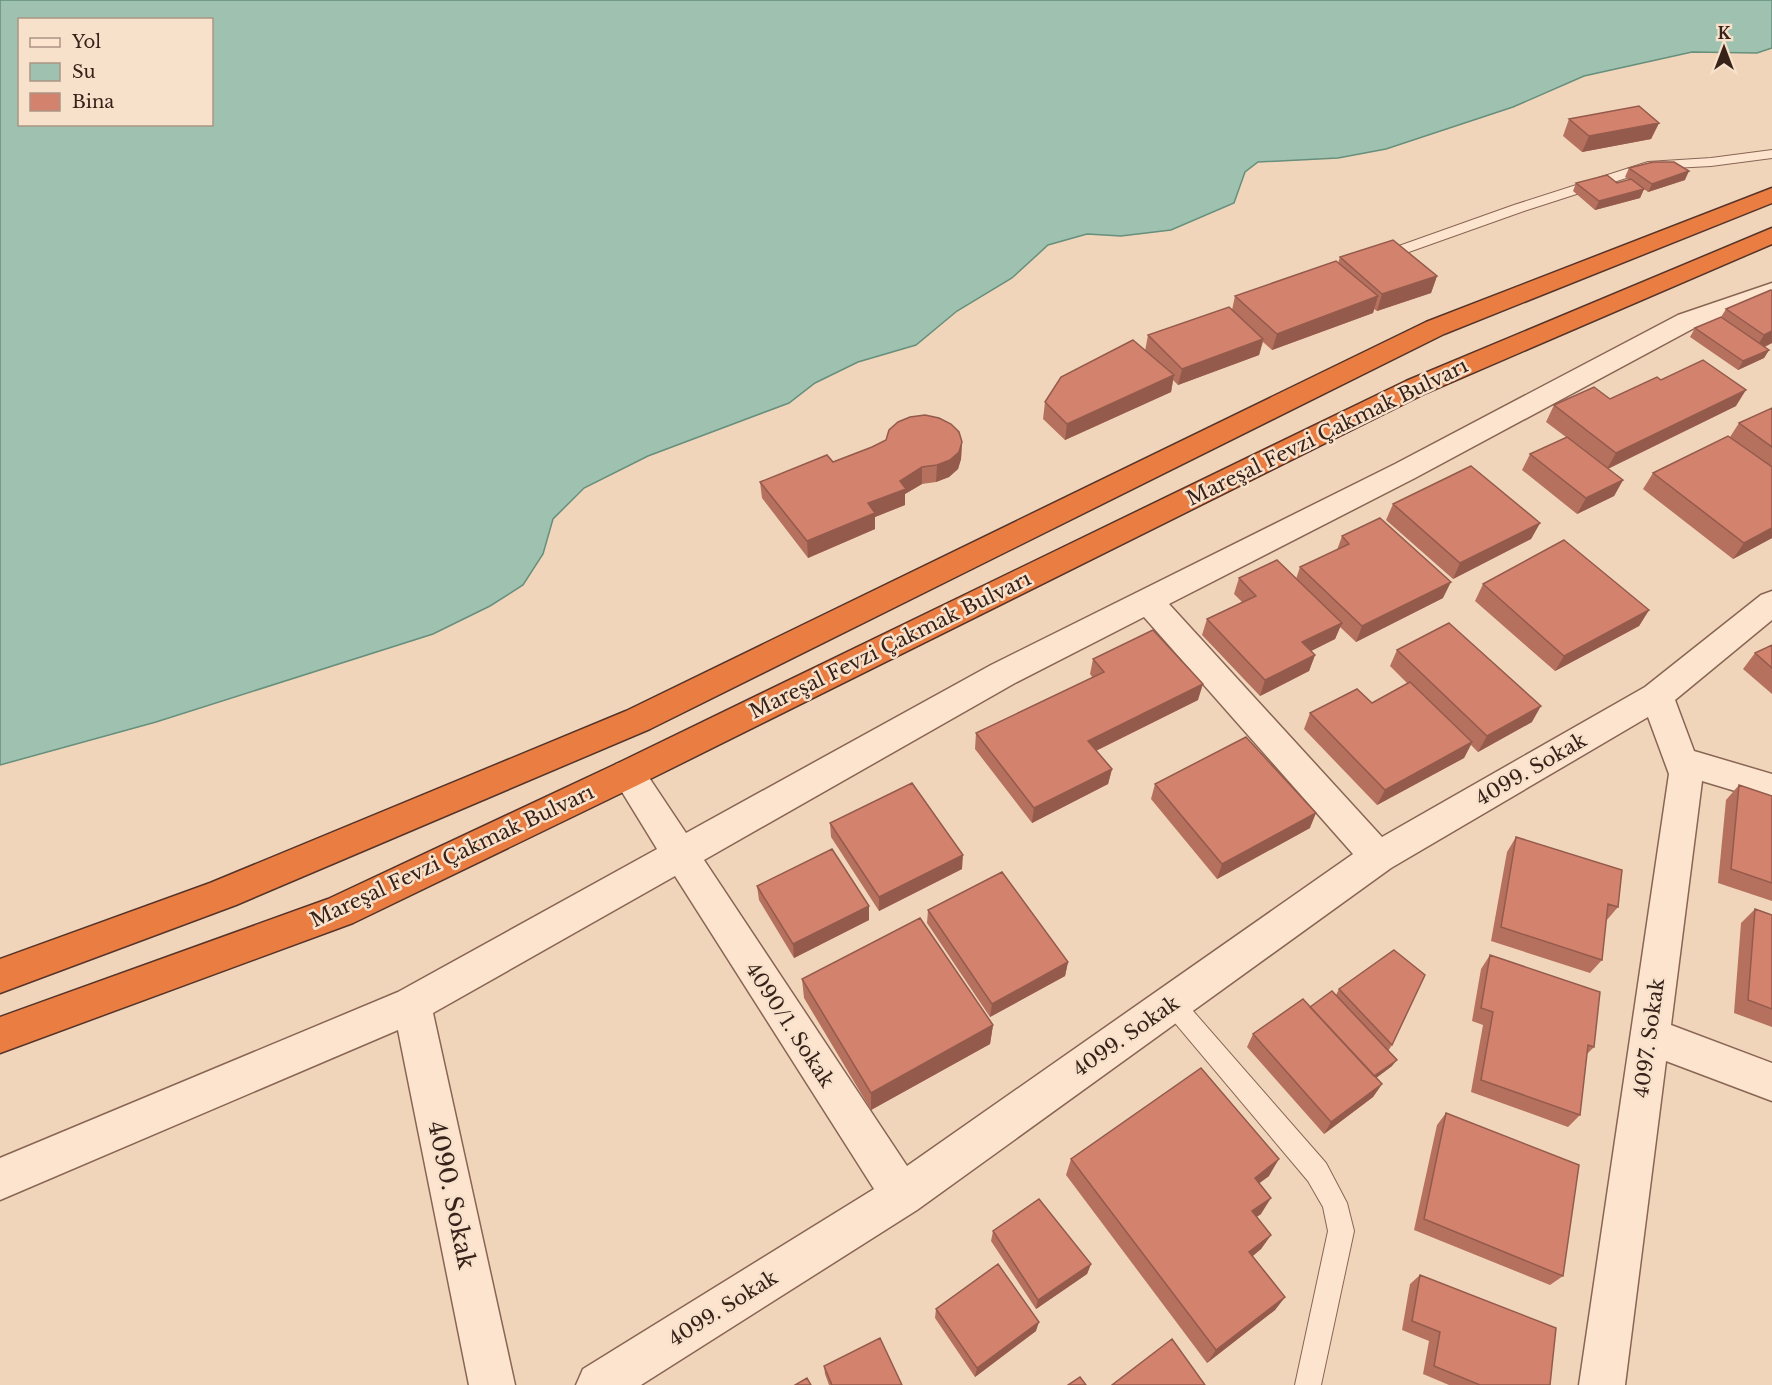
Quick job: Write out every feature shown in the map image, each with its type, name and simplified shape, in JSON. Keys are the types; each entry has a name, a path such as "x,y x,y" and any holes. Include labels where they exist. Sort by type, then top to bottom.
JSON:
{"highway":[{"path":"0,976 223,894 638,720 1435,328 1772,195"},
{"name":"Mareşal Fevzi Çakmak Bulvarı","path":"0,1035 340,911 628,774 1416,387 1772,235"}],"street":[{"path":"0,1179 411,1005 1003,674 1406,471 1687,321 1772,291"},
{"path":"1148,601 1378,857"},
{"name":"4099. Sokak","path":"599,1385 902,1196 1378,857 1657,696 1772,603"},
{"name":"4097. Sokak","path":"1602,1385 1686,774 1657,696"},
{"path":"1681,761 1772,788"},
{"name":"4090/1. Sokak","path":"628,774 902,1196"},
{"name":"4090. Sokak","path":"411,1005 492,1385"},
{"path":"1650,1036 1772,1082"}],"lane":[{"path":"1401,250 1519,208 1653,165 1711,162 1772,154"},
{"path":"1172,1003 1317,1172 1335,1203 1341,1231 1308,1385"}],"water":[{"path":"0,0 1772,0 1772,48 1757,53 1692,52 1584,76 1513,107 1386,149 1338,158 1258,162 1245,172 1234,203 1171,230 1121,236 1087,234 1048,245 1012,278 957,311 916,345 858,362 815,383 789,403 648,456 584,488 553,519 543,554 523,585 490,606 433,634 156,722 0,765"}],"building":[{"path":"1639,106 1659,123 1589,136 1569,119"},
{"path":"1653,162 1674,162 1689,171 1652,184 1629,168"},
{"path":"1607,175 1617,183 1631,179 1644,189 1599,201 1576,183"},
{"path":"1393,240 1437,276 1382,294 1340,257"},
{"path":"1336,261 1378,296 1277,334 1235,296"},
{"path":"1771,290 1772,331 1764,335 1726,309"},
{"path":"1229,307 1263,339 1182,369 1148,335"},
{"path":"1721,317 1769,350 1743,361 1695,328"},
{"path":"1133,340 1174,375 1067,424 1045,402 1061,377"},
{"path":"1703,360 1746,390 1616,453 1554,405 1594,387 1610,399 1657,377 1661,380"},
{"path":"1772,408 1772,447 1739,423"},
{"path":"925,415 951,424 959,432 962,442 959,452 950,460 922,467 900,481 906,489 868,503 875,513 807,541 760,482 827,455 833,462 872,447 886,440 889,430 898,422 910,417"},
{"path":"1728,436 1772,467 1772,528 1744,543 1653,473"},
{"path":"1567,437 1623,480 1586,498 1530,454"},
{"path":"1471,466 1540,523 1460,563 1393,504"},
{"path":"1380,518 1451,582 1362,626 1300,567 1349,544 1342,536"},
{"path":"1564,540 1649,610 1564,656 1483,584"},
{"path":"1277,560 1342,623 1302,642 1315,655 1265,680 1207,619 1256,596 1239,578"},
{"path":"1449,623 1541,706 1487,736 1397,650"},
{"path":"1153,630 1203,684 1088,741 1112,769 1034,808 976,733 1104,672 1093,659"},
{"path":"1772,645 1772,668 1755,653"},
{"path":"1410,682 1472,742 1385,790 1310,713 1357,689 1372,703"},
{"path":"1246,737 1316,813 1222,864 1155,784"},
{"path":"912,783 963,855 879,897 830,823"},
{"path":"1739,785 1772,796 1772,883 1731,869"},
{"path":"1516,837 1622,870 1618,907 1608,904 1602,960 1501,927"},
{"path":"832,849 869,906 793,944 757,886"},
{"path":"1002,872 1068,962 992,1004 928,910"},
{"path":"1755,909 1772,915 1772,1009 1748,1000"},
{"path":"920,918 993,1025 871,1093 802,979"},
{"path":"1394,950 1425,975 1392,1045 1339,989"},
{"path":"1490,955 1600,992 1594,1047 1588,1045 1580,1115 1481,1080 1493,1012 1481,1008"},
{"path":"1332,991 1397,1060 1374,1076 1310,1007"},
{"path":"1303,999 1382,1084 1331,1122 1253,1034"},
{"path":"1201,1068 1279,1159 1255,1178 1271,1198 1252,1211 1271,1235 1249,1252 1285,1297 1216,1350 1071,1159"},
{"path":"1446,1113 1579,1165 1563,1276 1424,1219"},
{"path":"1039,1199 1091,1264 1038,1300 993,1231"},
{"path":"998,1264 1039,1322 977,1368 936,1309"},
{"path":"1420,1275 1556,1328 1550,1385 1480,1385 1434,1366 1440,1332 1412,1321"},
{"path":"880,1338 902,1385 832,1385 824,1366"},
{"path":"1172,1339 1205,1385 1112,1385"},
{"path":"1080,1377 1086,1385 1068,1385"},
{"path":"807,1378 811,1385 795,1385"}]}
